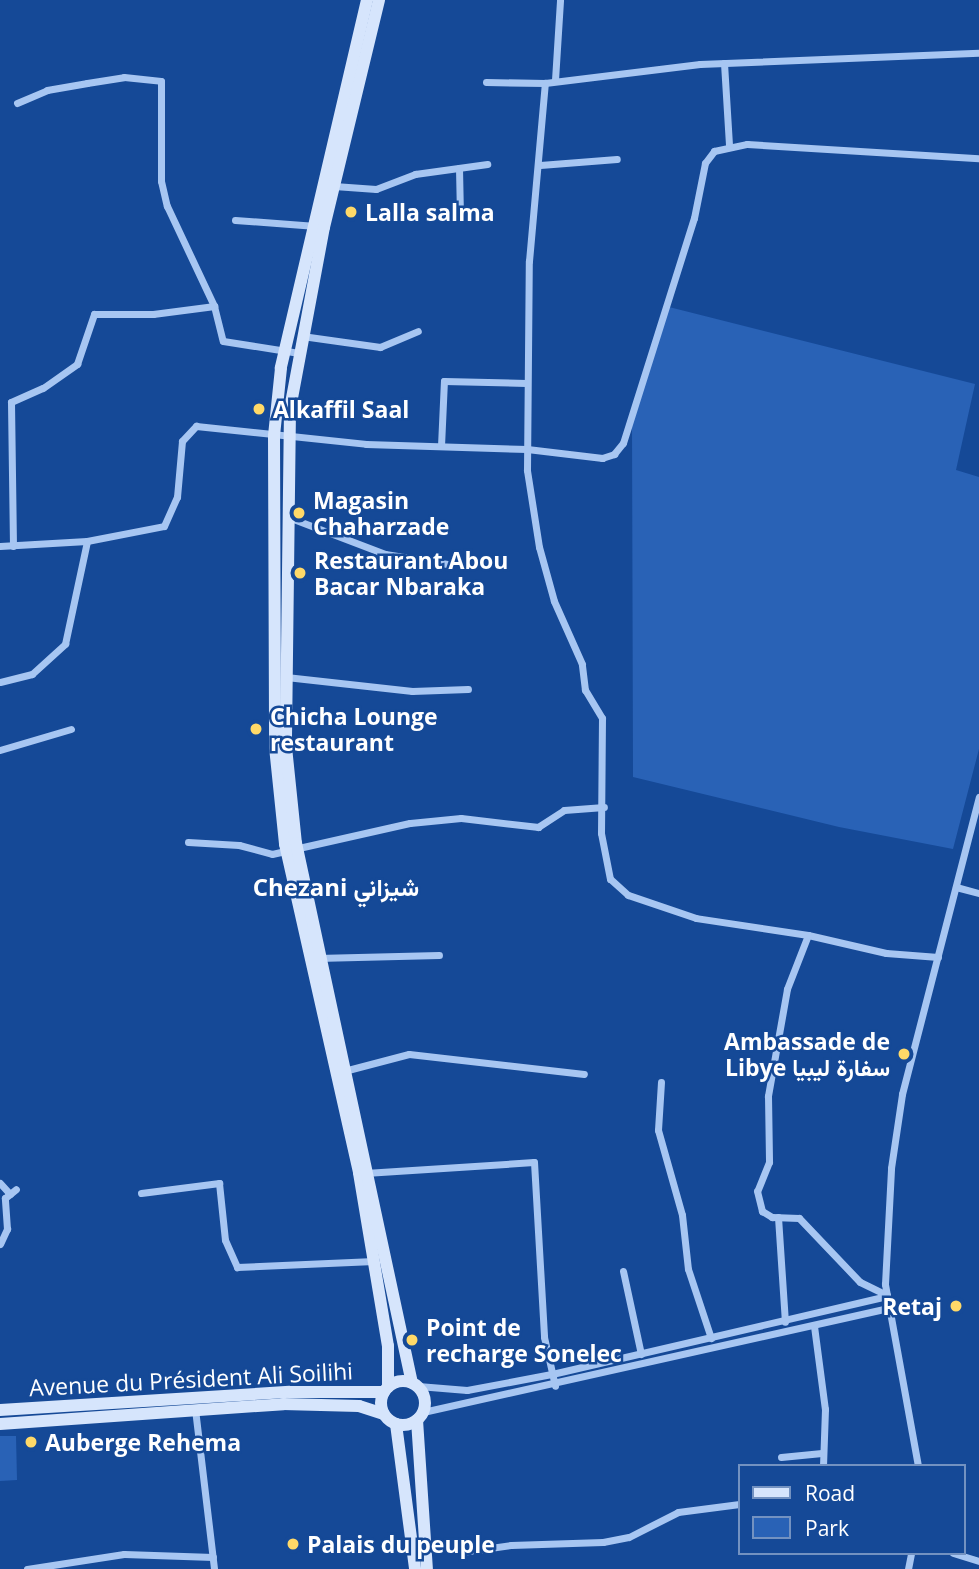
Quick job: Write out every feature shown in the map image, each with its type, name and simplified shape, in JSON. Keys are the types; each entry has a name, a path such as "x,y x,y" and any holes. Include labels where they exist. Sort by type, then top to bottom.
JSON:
{"main road":[{"path":"281,676 274,436 284,350 318,226 367,0"},
{"path":"379,0 334,186 318,226 287,437 281,676 275,747 292,851 343,1071 400,1344 414,1385 425,1398 420,1416 427,1569"},
{"path":"363,1173 388,1346 384,1414 396,1424 415,1569"},
{"path":"386,1390 414,1385"},
{"name":"Avenue du Président Ali Soilihi","path":"0,1410 289,1392 386,1390"},
{"name":"Avenue du Président Ali Soilihi","path":"0,1424 337,1404 384,1414"},
{"path":"396,1424 420,1416"}],"street":[{"path":"555,80 560,0"},
{"path":"485,82 545,83 724,63 979,53"},
{"path":"724,63 729,145"},
{"path":"17,103 47,90 124,77 161,81 161,181 167,206 214,306 223,341 299,353"},
{"path":"545,83 540,165 529,261 527,449 539,547 554,601 582,664 585,690 602,718 605,863 610,879 628,895 705,920 808,935 886,953 938,957"},
{"path":"0,547 87,541 164,526 177,497 182,441 191,429 287,437 527,449 602,458 614,454 623,443 694,219 705,163 714,151 729,145 979,158"},
{"path":"540,165 617,159"},
{"path":"334,186 376,189 415,174 487,164"},
{"path":"459,168 460,216"},
{"path":"235,220 318,226"},
{"path":"13,546 11,402 43,388 77,364 94,314 153,314 214,306"},
{"path":"302,336 380,347 418,331"},
{"path":"441,446 444,381 526,383"},
{"path":"287,516 385,554 447,564"},
{"path":"0,682 32,674 65,645 87,541"},
{"path":"281,676 412,691 468,690"},
{"path":"0,750 71,729"},
{"path":"918,1464 888,1297 884,1254 894,1133 979,797"},
{"path":"188,842 292,851 410,823 461,818 538,827 564,810 604,807"},
{"path":"956,887 979,893"},
{"path":"808,935 787,989 768,1096 769,1161 757,1191 762,1211 778,1217 799,1218 860,1282 888,1297"},
{"path":"318,958 439,955"},
{"path":"343,1071 409,1054 584,1074"},
{"path":"661,1082 658,1129 682,1215 688,1269 711,1338"},
{"path":"363,1173 534,1162 544,1337 555,1386"},
{"path":"0,1183 13,1192 5,1198 6,1229 0,1244"},
{"path":"141,1193 219,1183 225,1240 237,1267 374,1261"},
{"path":"778,1217 785,1322"},
{"path":"623,1271 641,1354"},
{"path":"414,1385 467,1390 552,1374 888,1297"},
{"path":"420,1416 457,1402 555,1386 890,1308"},
{"path":"814,1326 825,1409 823,1464"},
{"path":"194,1398 215,1569"},
{"path":"781,1457 822,1453"},
{"path":"462,1552 603,1542 629,1537 678,1512 738,1504"},
{"path":"27,1569 124,1554 213,1557"},
{"path":"960,1555 979,1560"}],"green space":[{"path":"665,306 975,384 956,470 979,477 979,749 953,849 839,827 633,777 632,422"},
{"path":"0,1436 16,1436 17,1480 0,1481"}],"place":[{"name":"Lalla salma","path":"351,212"},
{"name":"Alkaffil Saal","path":"259,409"},
{"name":"Magasin Chaharzade","path":"299,513"},
{"name":"Restaurant Abou Bacar Nbaraka","path":"300,573"},
{"name":"Chicha Lounge restaurant","path":"256,729"},
{"name":"Ambassade de Libye سفارة ليبيا","path":"904,1054"},
{"name":"Retaj","path":"956,1306"},
{"name":"Point de recharge Sonelec","path":"412,1340"},
{"name":"Auberge Rehema","path":"31,1442"},
{"name":"Palais du peuple","path":"293,1544"}],"district":[{"name":"Chezani شيزاني","path":"336,887"}]}
